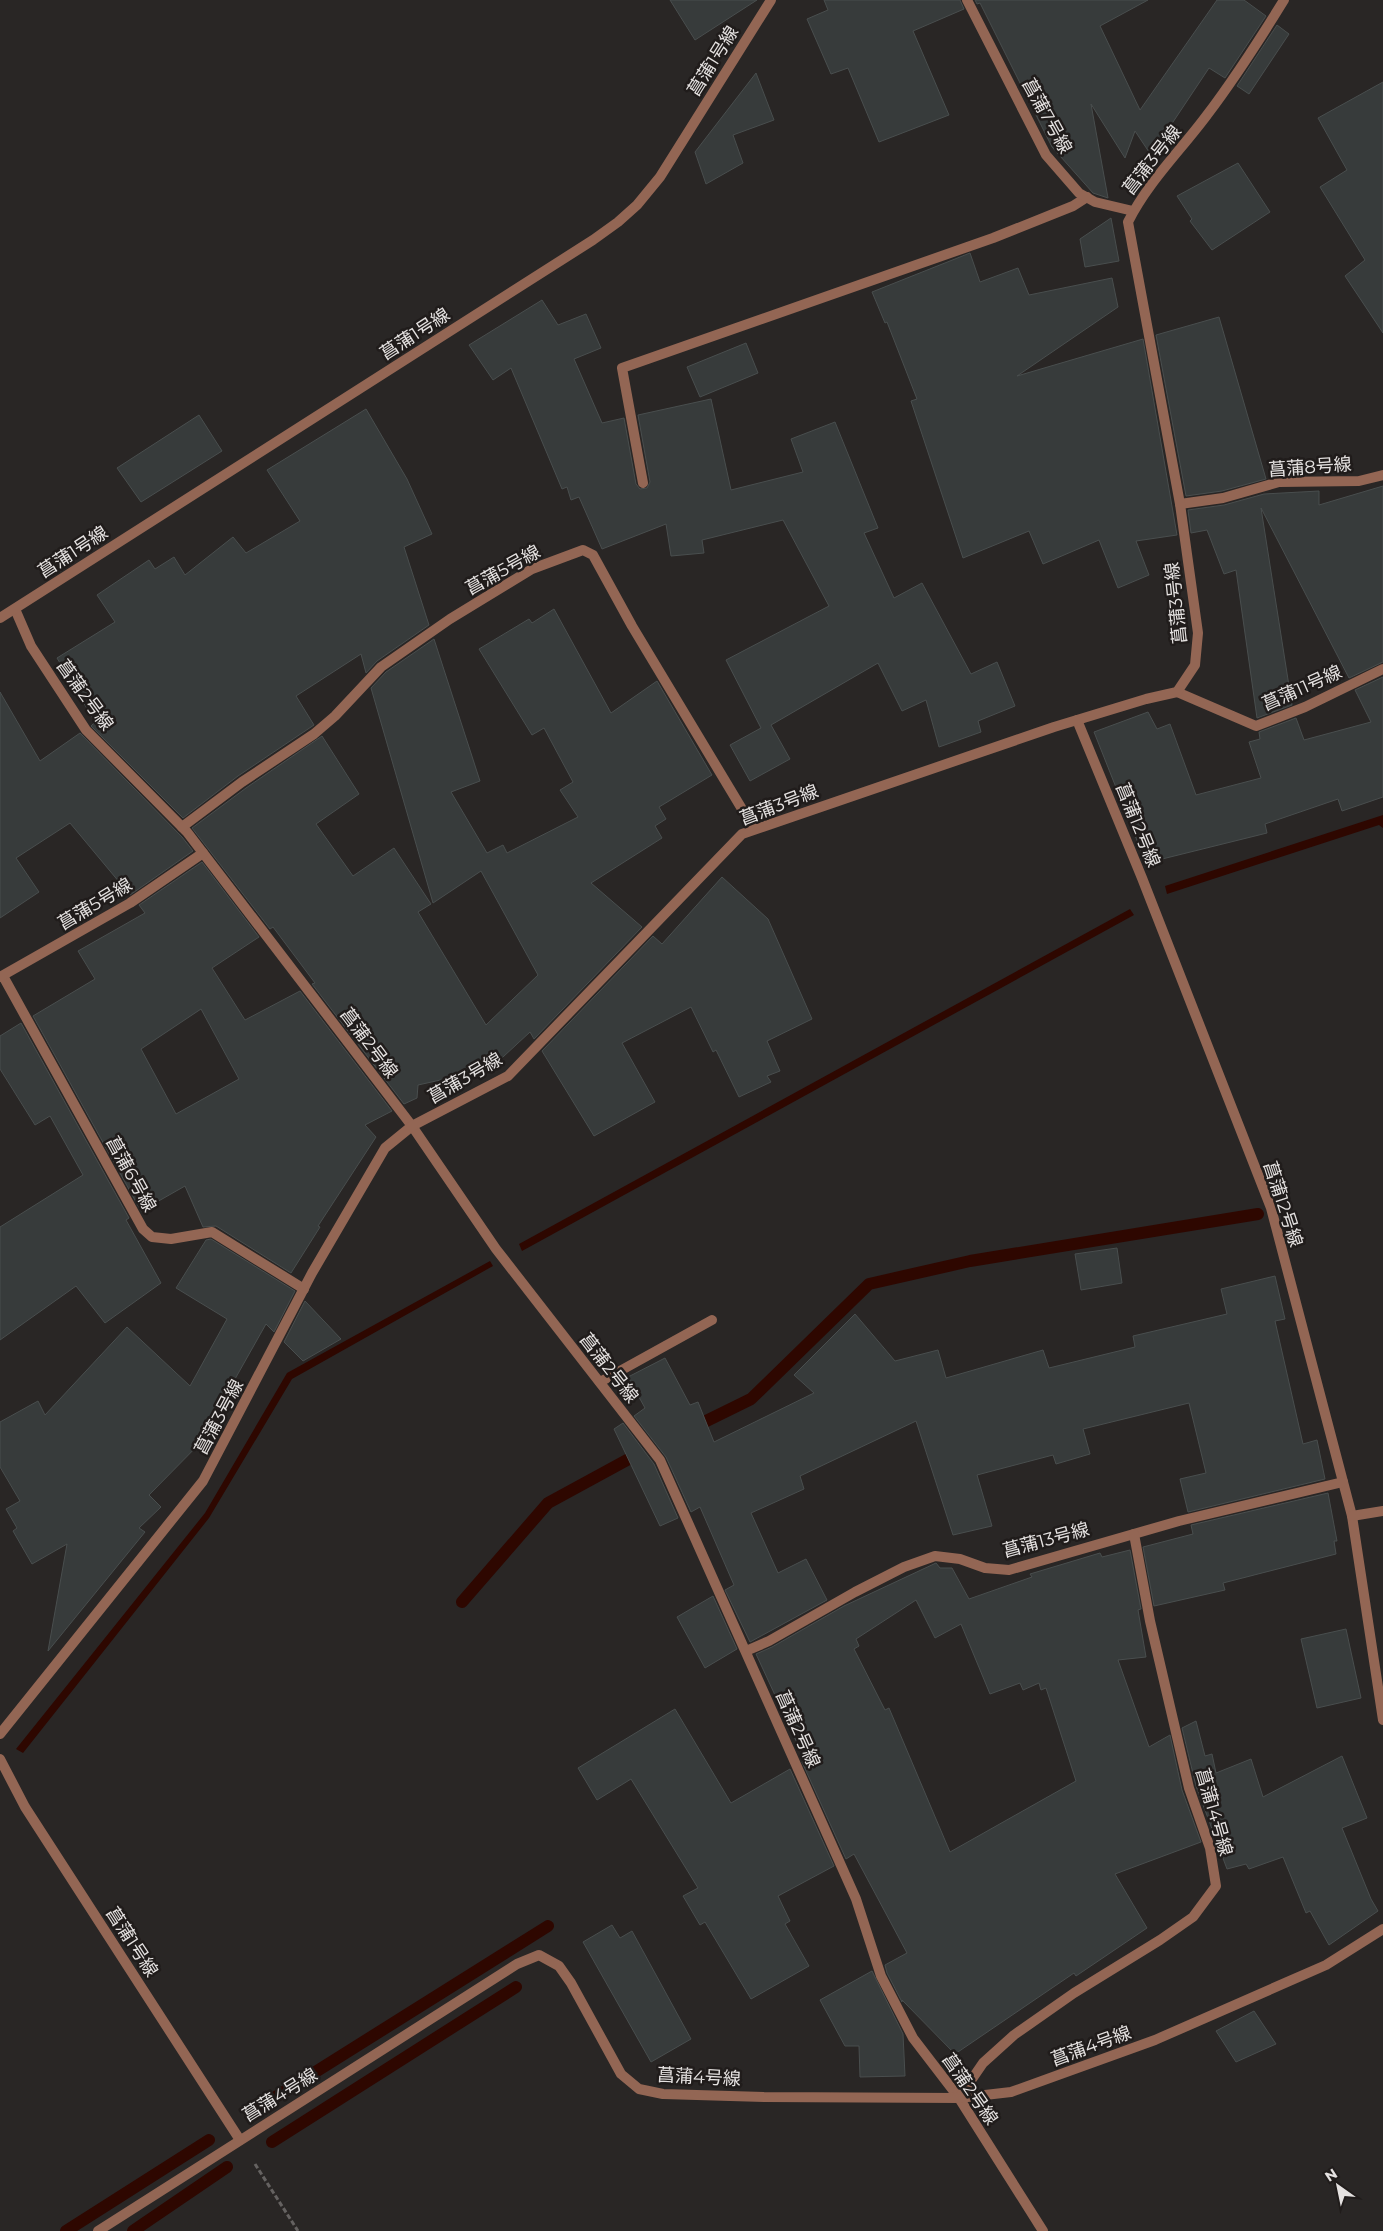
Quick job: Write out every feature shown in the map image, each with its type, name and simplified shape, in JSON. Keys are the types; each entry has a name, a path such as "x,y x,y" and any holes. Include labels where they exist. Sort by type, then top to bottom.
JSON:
{"street":[{"name":"菖蒲1号線","path":"0,618 618,222 637,205 660,177 771,0"},
{"name":"菖蒲7号線","path":"967,0 1046,155 1079,193 1095,202 1133,211"},
{"name":"菖蒲3号線","path":"0,1734 203,1481 304,1289 385,1148 412,1126 508,1076 742,834 1077,720 1146,698 1177,692 1195,665 1198,633 1180,504 1128,222 1140,198 1208,114 1247,60 1284,0"},
{"path":"643,483 622,368 993,238 1073,206 1086,197"},
{"name":"菖蒲8号線","path":"1180,504 1223,498 1279,482 1359,481 1383,475"},
{"name":"菖蒲5号線","path":"182,828 242,782 314,734 335,716 381,667 450,619 532,569 583,550 593,555 632,626 754,829"},
{"name":"菖蒲2号線","path":"15,609 31,646 86,730 182,828 203,853 412,1126 496,1249 660,1460 856,1899 881,1976 913,2038 959,2098 1042,2231"},
{"name":"菖蒲11号線","path":"1177,692 1256,726 1306,707 1383,669"},
{"name":"菖蒲12号線","path":"1077,720 1142,878 1271,1208 1352,1516 1383,1720"},
{"name":"菖蒲5号線","path":"1,976 130,903 203,853"},
{"name":"菖蒲6号線","path":"1,976 144,1229 152,1238 171,1239 212,1232 304,1289"},
{"path":"600,1382 712,1320"},
{"name":"菖蒲13号線","path":"746,1651 769,1642 855,1592 904,1567 935,1556 960,1559 985,1568 1009,1570 1134,1534 1343,1482"},
{"path":"1352,1516 1383,1511"},
{"name":"菖蒲14号線","path":"959,2098 984,2063 1014,2035 1074,1993 1160,1940 1193,1916 1216,1886 1210,1848 1189,1788 1150,1621 1134,1534"},
{"name":"菖蒲1号線","path":"0,1760 26,1806 240,2140"},
{"name":"菖蒲4号線","path":"98,2231 518,1964 539,1954 559,1966 571,1983 621,2074 639,2089 663,2094 764,2097 959,2098 1011,2092 1155,2040 1326,1964 1383,1929"}],"path":[{"path":"240,2140 298,2231"}],"shaded area":[{"path":"1383,815 1383,828 1379,825 1167,894 1165,886"},
{"path":"1130,909 1134,915 522,1251 519,1244"},
{"path":"490,1261 493,1266 292,1379 209,1518 23,1753 16,1749 205,1513 287,1373"}],"building":[{"path":"670,0 757,0 695,40"},
{"path":"824,0 960,0 964,9 913,31 949,115 879,142 848,68 831,74 807,19 828,10"},
{"path":"975,0 1148,0 1100,26 1140,110 1217,0 1244,0 1266,16 1225,78 1209,68 1151,155 1135,131 1125,158 1091,104 1108,198 1093,193 1052,147 980,3 977,4"},
{"path":"1277,25 1289,34 1249,94 1237,86"},
{"path":"756,73 774,120 733,135 743,163 706,184 695,152"},
{"path":"1383,82 1383,333 1345,276 1365,260 1320,187 1347,170 1318,118"},
{"path":"1238,163 1270,212 1212,250 1190,221 1192,219 1177,196"},
{"path":"1111,218 1119,261 1085,267 1080,239"},
{"path":"970,253 980,282 1018,268 1029,295 1112,278 1118,307 1017,376 1143,339 1177,535 1136,541 1149,575 1118,588 1099,540 1043,564 1029,531 963,558 911,401 917,399 887,322 885,323 872,292"},
{"path":"542,300 558,325 586,314 601,348 574,359 602,423 624,418 636,484 640,489 647,488 650,482 638,415 711,399 731,490 803,472 791,439 835,422 878,528 864,533 894,598 922,583 971,674 997,662 1015,706 978,721 981,732 939,747 926,700 902,711 878,663 771,725 790,759 750,781 730,745 761,728 726,660 829,606 783,520 702,540 704,553 671,556 666,524 602,549 579,497 571,500 567,487 562,489 511,368 493,380 469,345"},
{"path":"1219,317 1266,479 1222,491 1186,496 1156,335"},
{"path":"746,343 758,373 700,397 687,367"},
{"path":"366,409 407,479 432,534 404,547 429,625 377,661 366,673 361,654 296,696 314,725 238,776 183,818 91,726 95,722 57,658 115,622 97,595 149,560 155,569 174,557 185,575 233,537 246,553 300,521 267,470"},
{"path":"199,415 222,451 141,502 117,468"},
{"path":"1383,486 1383,662 1349,678 1261,508 1292,705 1257,718 1236,570 1224,574 1207,530 1191,533 1188,510 1224,505 1264,494 1319,491 1319,505"},
{"path":"554,609 611,713 657,681 712,775 659,807 666,819 655,826 662,838 591,883 642,927 534,1039 530,1032 490,1069 418,1085 417,1098 404,1104 312,984 315,983 273,927 270,929 192,828 322,736 359,794 316,824 353,876 394,848 431,904 418,912 486,1025 538,975 481,871 433,903 371,688 386,672 434,639 480,781 451,792 487,853 503,845 507,853 578,817 560,790 573,782 544,728 532,735 479,649 529,619 532,623"},
{"path":"1383,677 1383,797 1342,811 1338,799 1265,824 1267,833 1146,863 1094,732 1148,712 1157,729 1170,724 1196,795 1261,778 1249,742 1260,739 1259,732 1296,718 1304,740 1371,722 1355,690"},
{"path":"0,692 40,761 80,733 182,837 193,851 130,895 70,823 16,858 39,892 0,918"},
{"path":"202,862 259,937 212,968 245,1020 300,991 392,1111 365,1125 376,1137 318,1226 320,1227 291,1273 216,1226 203,1227 185,1186 141,1211 33,1016 95,979 78,951 145,913 139,905","holes":["201,1009 239,1079 176,1114 141,1049"]},
{"path":"722,877 768,919 812,1019 767,1041 780,1071 767,1076 771,1082 739,1097 716,1050 713,1052 691,1007 622,1043 655,1102 594,1136 542,1051 653,936 662,944"},
{"path":"21,1023 129,1218 126,1220 161,1283 105,1323 76,1286 0,1340 0,1227 83,1175 50,1116 35,1125 0,1069 0,1036"},
{"path":"211,1239 295,1291 274,1332 266,1324 208,1427 211,1432 149,1495 161,1507 139,1528 145,1532 48,1651 67,1544 32,1564 13,1531 17,1528 6,1509 20,1501 0,1467 0,1422 38,1401 45,1415 127,1327 190,1386 227,1319 176,1288 206,1240"},
{"path":"1117,1248 1122,1283 1081,1290 1075,1254"},
{"path":"1275,1276 1285,1319 1275,1321 1303,1444 1317,1440 1325,1479 1188,1512 1180,1479 1206,1473 1189,1403 1083,1429 1090,1454 1056,1464 1053,1455 977,1475 992,1526 953,1535 916,1421 800,1476 804,1489 751,1513 778,1573 806,1559 827,1600 750,1642 725,1590 734,1585 700,1507 691,1512 666,1457 634,1416 645,1408 628,1377 665,1358 690,1405 698,1402 714,1442 814,1393 794,1375 855,1314 895,1361 938,1350 946,1378 1043,1350 1049,1368 1135,1347 1133,1336 1227,1314 1221,1289"},
{"path":"305,1301 341,1339 303,1361 284,1342"},
{"path":"623,1423 654,1464 678,1518 660,1526 614,1429"},
{"path":"1328,1493 1337,1541 1334,1541 1336,1554 1223,1583 1225,1590 1154,1606 1143,1547 1193,1534 1191,1525"},
{"path":"1130,1550 1141,1609 1138,1610 1146,1657 1118,1660 1149,1747 1170,1735 1182,1790 1201,1842 1115,1874 1147,1928 1076,1976 1074,1973 955,2054 902,2000 902,2002 887,1973 885,1965 907,1953 854,1854 846,1859 802,1762 805,1760 756,1654 772,1647 844,1606 936,1563 940,1568 952,1568 969,1599 1032,1577 1030,1574 1100,1553 1102,1557","holes":["916,1600 935,1638 961,1624 990,1694 1020,1683 1023,1690 1039,1683 1041,1690 1046,1688 1076,1781 950,1852 889,1708 885,1710 854,1649 859,1646 856,1639"]},
{"path":"713,1596 737,1649 705,1668 677,1617"},
{"path":"1346,1629 1361,1698 1317,1708 1301,1639"},
{"path":"675,1709 731,1803 790,1769 834,1866 778,1896 790,1921 785,1924 809,1966 751,1999 705,1922 700,1925 683,1896 698,1888 631,1779 597,1800 578,1768"},
{"path":"1196,1721 1205,1756 1212,1754 1216,1773 1251,1759 1263,1797 1342,1756 1367,1818 1342,1828 1371,1899 1378,1911 1329,1945 1310,1911 1306,1913 1283,1857 1249,1869 1246,1864 1227,1869 1196,1786 1182,1728"},
{"path":"612,1925 620,1938 632,1931 691,2039 651,2062 583,1942"},
{"path":"872,1971 903,2034 905,2076 860,2077 859,2046 845,2046 820,2000"},
{"path":"1254,2011 1276,2044 1236,2062 1216,2031"}],"waterway":[{"path":"690,1429 751,1399 869,1284 970,1261 1258,1214"},
{"path":"462,1602 548,1503 638,1454"},
{"path":"258,2108 548,1926"},
{"path":"272,2142 516,1987"},
{"path":"66,2231 209,2140"},
{"path":"133,2231 227,2167"}]}
